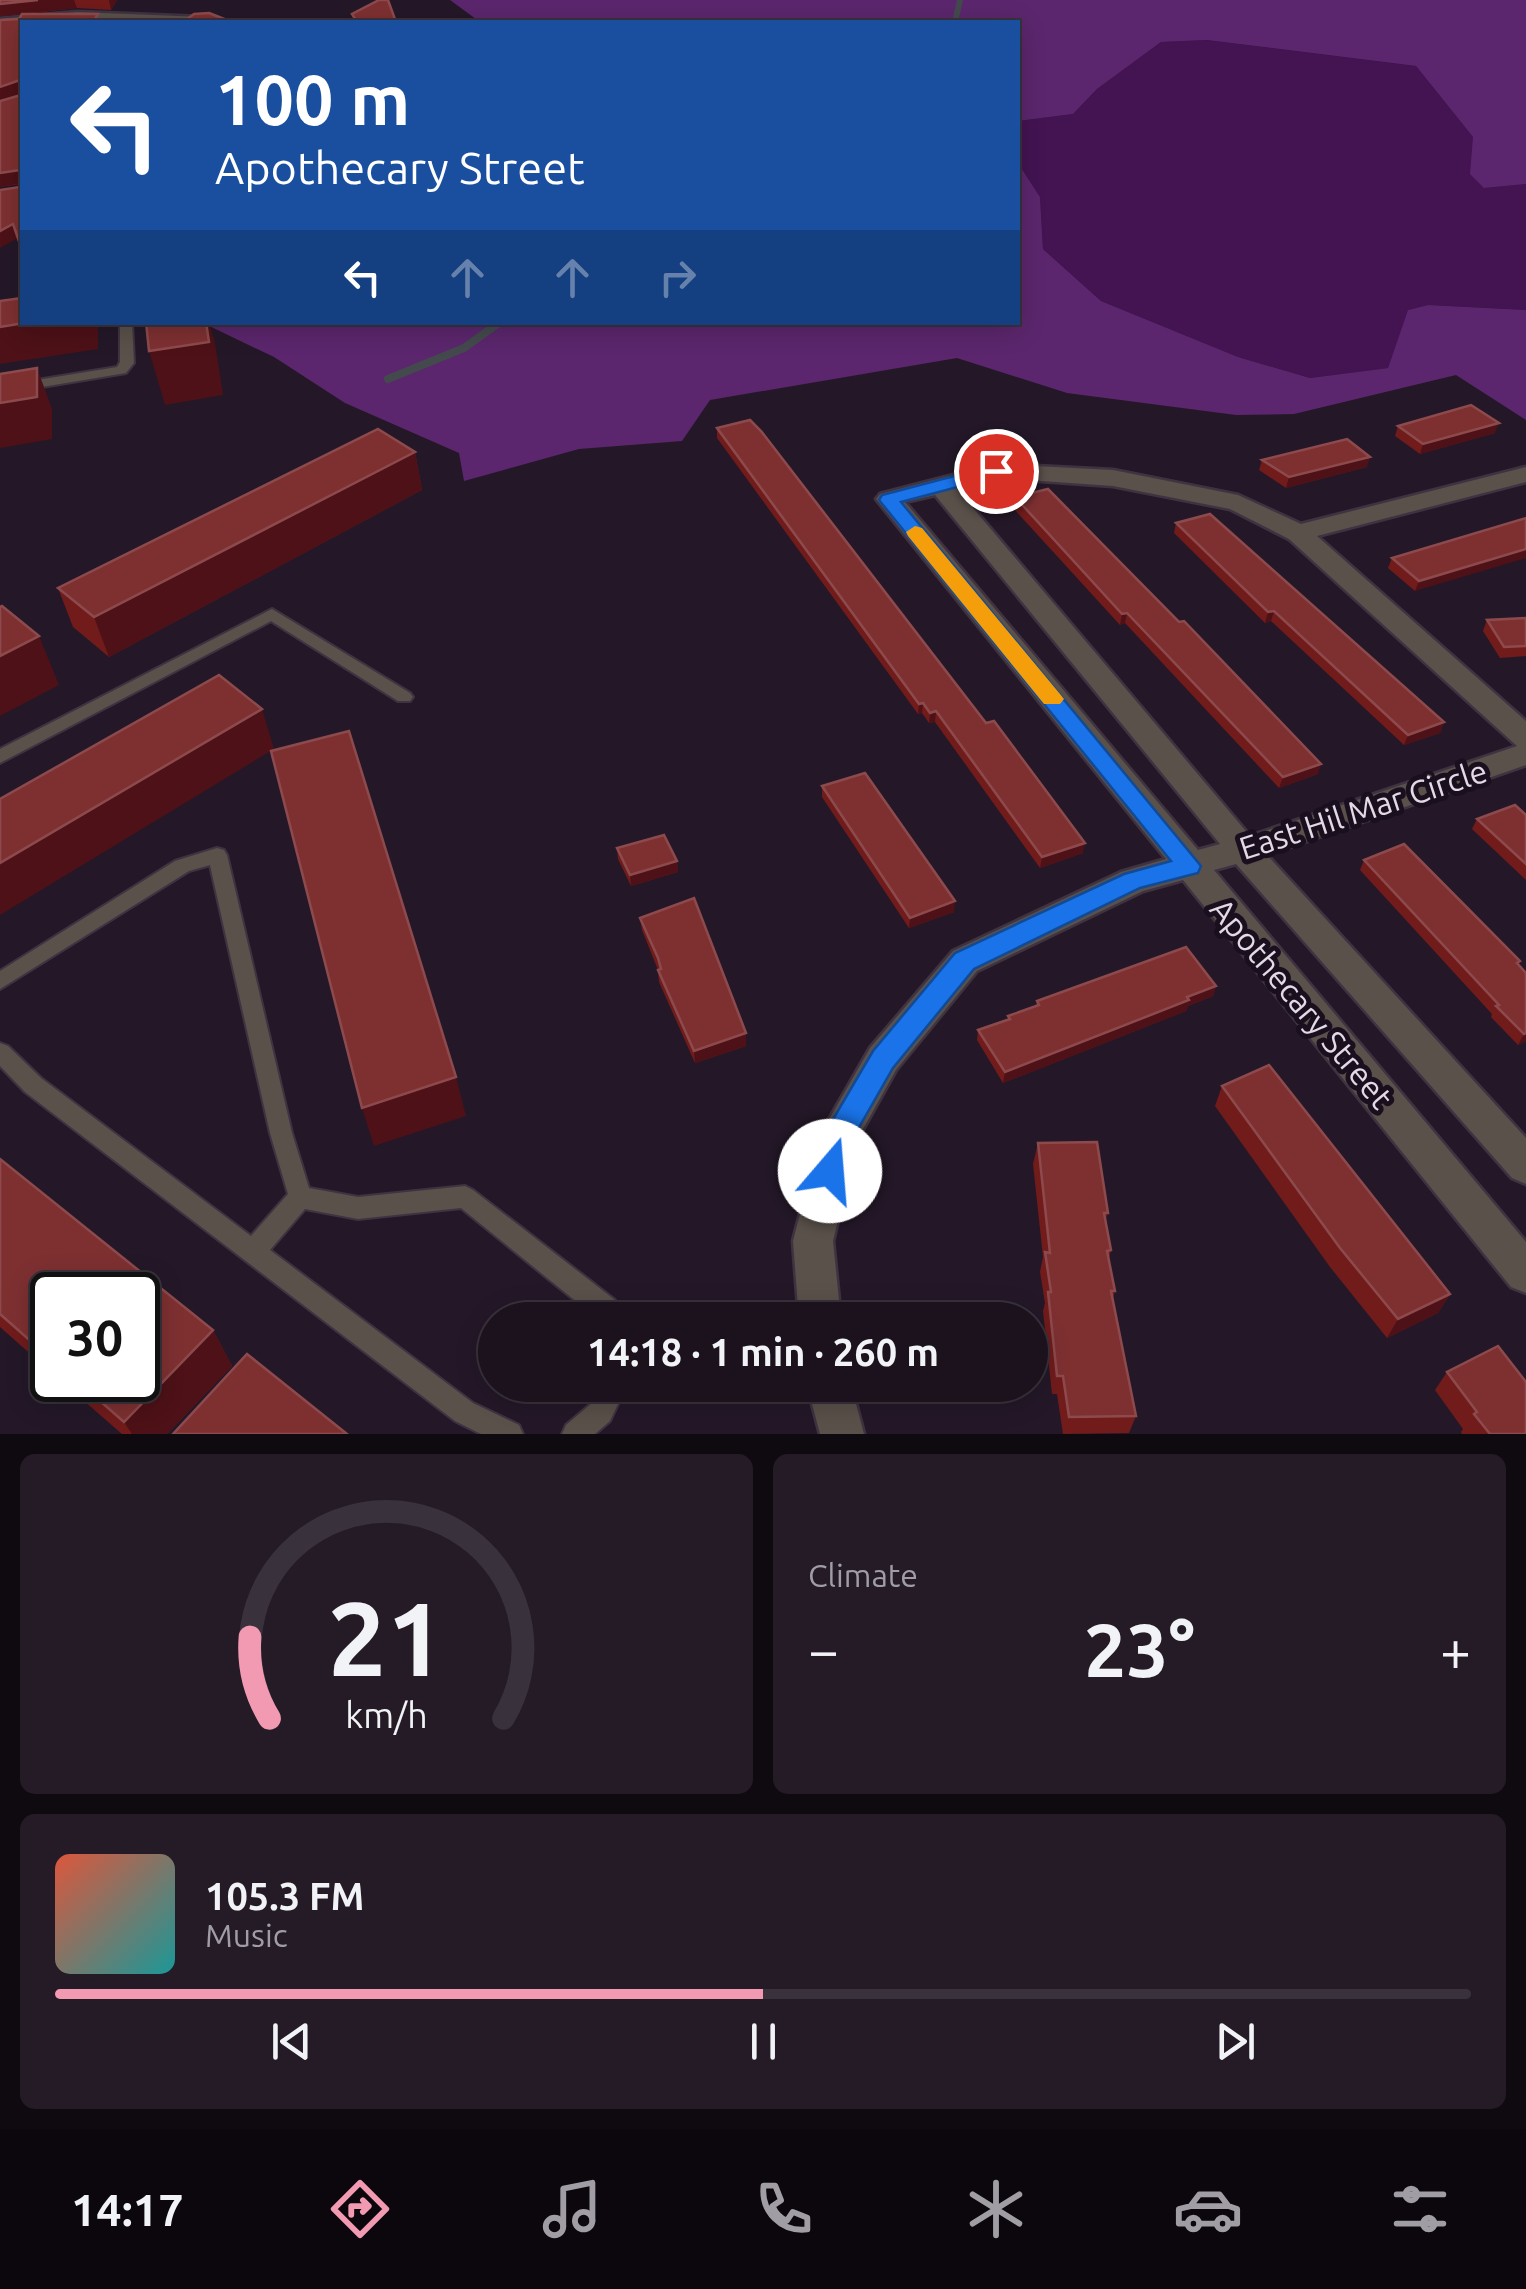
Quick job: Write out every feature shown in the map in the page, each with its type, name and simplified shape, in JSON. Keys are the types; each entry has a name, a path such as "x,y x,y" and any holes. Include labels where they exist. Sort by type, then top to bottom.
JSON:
{"street":[{"path":"44,20 126,20"},
{"path":"941,486 996,471 1113,478 1238,503 1298,533 1526,738"},
{"path":"1298,533 1526,474"},
{"name":"Apothecary Street","path":"1526,1166 1243,850 941,486 889,500 1526,1273"},
{"name":"East Hil Mar Circle","path":"818,1302 813,1242 839,1135 883,1059 965,961 1133,881 1243,850 1526,754"},
{"path":"834,1402 842,1434"}],"lane":[{"path":"0,390 121,370 127,363 126,325"},
{"path":"0,757 272,614 404,697"},
{"path":"0,981 182,866 217,854 281,1133 300,1197"},
{"path":"0,1052 33,1086 464,1412 510,1434"},
{"path":"253,1252 300,1197"},
{"path":"300,1197 358,1208 464,1197 598,1302"},
{"path":"575,1434 601,1412 606,1402"}],"shaded area":[{"path":"450,0 1526,0 1526,184 1484,188 1470,174 1473,137 1416,66 1207,40 1161,42 1097,89 1073,114 1020,121 1020,20 477,20"},
{"path":"1207,40 1416,66 1473,137 1484,188 1526,184 1526,310 1428,305 1409,310 1388,368 1310,378 1238,357 1101,301 1043,249 1040,197 1020,166 1020,121 1073,114 1097,89 1161,42"},
{"path":"1020,166 1040,197 1043,249 1101,301 1238,357 1310,378 1388,368 1408,310 1428,305 1526,310 1526,420 1456,375 1294,414 1236,415 1067,393 957,358 710,400 682,441 579,449 464,481 459,453 345,403 274,357 207,325 1020,325"}],"building":[{"path":"0,0 38,0 0,4"},
{"path":"379,0 388,0 395,20 356,20 352,14"},
{"path":"209,13 227,20 186,20 194,14"},
{"path":"22,14 98,14 94,20 20,20 20,80 0,87 0,20 19,19"},
{"path":"20,95 20,170 0,173 0,101"},
{"path":"20,187 20,244 13,224 0,231 0,190"},
{"path":"20,298 20,324 0,327 0,301"},
{"path":"146,325 206,325 209,342 149,351"},
{"path":"37,368 37,397 0,403 0,374"},
{"path":"1471,405 1499,423 1423,444 1398,426"},
{"path":"750,420 986,723 994,721 1085,843 1042,857 936,711 930,713 923,703 919,704 717,428"},
{"path":"378,429 415,452 94,617 58,588"},
{"path":"1347,439 1370,457 1289,477 1262,460"},
{"path":"1048,489 1179,622 1184,621 1321,764 1283,777 1127,613 1122,614 1015,497"},
{"path":"1210,514 1444,722 1408,735 1274,611 1268,612 1176,523"},
{"path":"1526,518 1526,549 1419,581 1392,558"},
{"path":"0,607 39,636 0,656"},
{"path":"1526,618 1526,646 1504,647 1487,620"},
{"path":"219,675 262,709 0,863 0,799"},
{"path":"349,731 456,1077 362,1108 271,751"},
{"path":"865,773 955,901 910,918 822,786"},
{"path":"1515,805 1526,815 1526,864 1477,819"},
{"path":"664,835 677,861 630,875 617,848"},
{"path":"1404,844 1520,961 1517,963 1526,973 1526,1033 1496,1006 1499,1005 1364,860"},
{"path":"694,898 746,1033 694,1051 640,918"},
{"path":"1186,947 1216,986 1187,997 1189,1000 1005,1072 978,1030 1039,1005 1037,1001"},
{"path":"1269,1065 1450,1294 1398,1319 1340,1248 1222,1086"},
{"path":"1097,1142 1108,1213 1104,1213 1111,1250 1107,1251 1115,1291 1111,1291 1136,1416 1069,1417 1063,1376 1057,1376 1045,1252 1050,1253 1038,1143"},
{"path":"0,1159 141,1272 30,1272 30,1341 0,1314"},
{"path":"160,1287 213,1330 160,1385"},
{"path":"1498,1346 1526,1382 1526,1434 1490,1434 1447,1372"},
{"path":"247,1354 347,1434 173,1434"},
{"path":"101,1402 143,1402 124,1422"}],"waterway":[{"path":"955,20 960,0"},
{"path":"388,379 464,348 496,325"}],"slow traffic":[{"path":"915,532 1052,699"}],"route":[{"path":"830,1171 839,1135 883,1059 965,961 1133,881 1189,866 889,500 996,471"}]}
